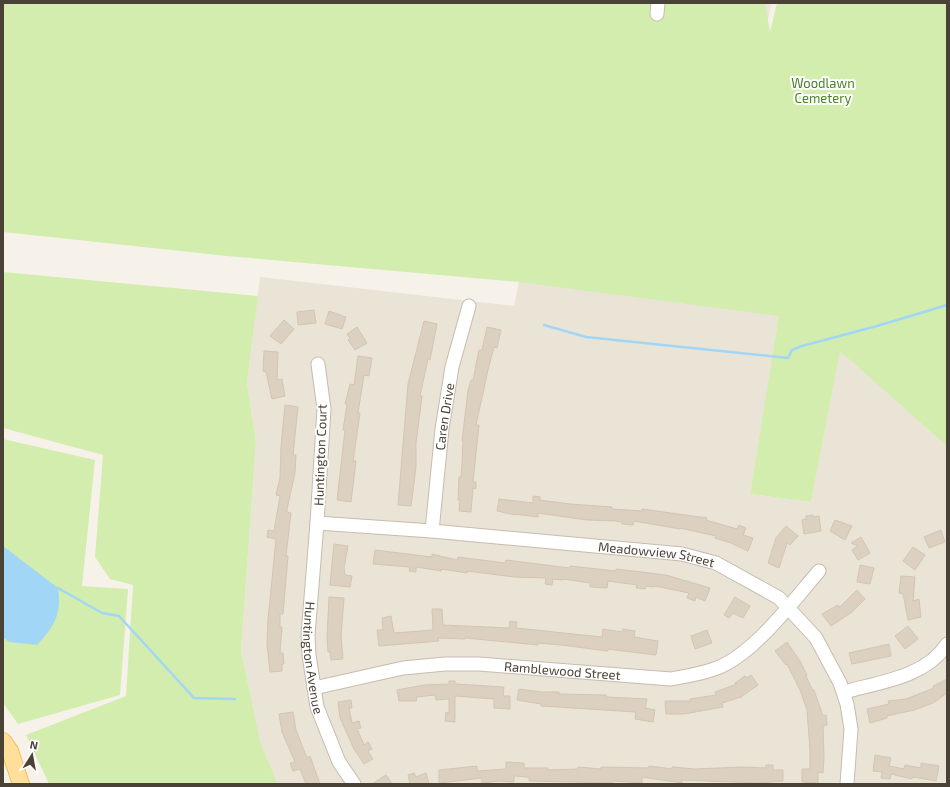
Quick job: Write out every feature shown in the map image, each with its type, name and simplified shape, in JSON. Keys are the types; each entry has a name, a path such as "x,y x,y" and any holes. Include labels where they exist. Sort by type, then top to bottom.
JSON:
{"main road":[{"path":"3,741 10,751 21,784"}],"street":[{"name":"Caren Drive","path":"432,530 442,429 452,367 469,306"},
{"name":"Huntington Court","path":"317,523 324,409 318,364"},
{"name":"Meadowview Street","path":"317,523 432,530 682,554 716,563 779,598 816,638 844,692 852,730 847,784"},
{"name":"Huntington Avenue","path":"317,523 308,635 314,688 317,707 326,732 339,762 354,784"},
{"name":"Ramblewood Street","path":"314,688 403,668 445,664 479,664 671,679 717,668 737,658 787,607 819,571"},
{"path":"844,692 898,678 930,662 941,653 947,644"}],"shaded area":[{"path":"577,3 771,3 744,148 807,154 750,494 811,502 905,3 947,3 947,784 278,784 261,744 241,651 256,442 247,383 260,277 514,306"}],"green space":[{"name":"Woodlawn Cemetery","path":"3,3 765,3 770,32 777,3 947,3 947,446 840,351 811,502 750,494 779,316 519,282 227,256 3,232"},
{"path":"3,272 258,296 247,383 256,442 241,651 261,744 278,784 49,784 26,735 126,696 133,585 110,579 95,557 103,455 3,428"},
{"path":"3,439 95,460 82,586 128,589 120,695 18,724 3,703"}],"water":[{"path":"3,546 58,588 58,613 52,626 37,645 9,642 3,637"}],"building":[{"path":"314,310 316,323 298,325 297,312"},
{"path":"329,311 346,317 342,329 325,324"},
{"path":"284,320 294,329 281,344 270,336"},
{"path":"424,321 437,324 430,360 428,359 420,396 422,396 416,443 416,467 411,506 398,505 408,384"},
{"path":"357,327 367,343 355,350 348,340 350,338 347,334"},
{"path":"487,327 501,330 497,348 494,347 476,425 479,425 473,482 476,482 476,489 473,488 471,512 459,511 459,477 461,477 462,441 468,391 471,380 473,380 479,350 482,350"},
{"path":"264,351 278,352 277,380 282,379 285,396 272,399 266,372 263,371"},
{"path":"358,356 372,358 369,376 364,375 358,413 360,413 353,461 356,461 351,502 337,500 345,430 343,430 347,404 345,404 350,384 354,385"},
{"path":"285,405 298,407 293,455 296,455 295,473 287,509 287,512 291,513 286,556 288,556 283,614 280,614 280,627 282,627 280,653 283,653 284,664 282,664 282,671 270,672 267,644 268,620 276,539 267,537 268,530 274,531 280,496 276,495 280,478"},
{"path":"533,496 540,497 540,500 570,504 612,507 612,509 642,511 642,509 707,518 706,520 737,529 739,525 746,528 743,535 753,538 748,551 731,543 715,538 716,536 680,528 634,521 633,525 622,524 622,522 616,521 587,520 538,513 538,517 515,515 497,511 499,499 533,503"},
{"path":"813,515 813,517 819,516 821,531 804,534 802,520 806,519 806,516"},
{"path":"835,520 852,526 845,540 830,531"},
{"path":"786,526 798,536 790,545 787,543 779,568 768,563 776,538"},
{"path":"941,530 945,542 929,548 924,537"},
{"path":"861,537 870,553 858,560 852,550 858,546 851,543"},
{"path":"334,544 348,546 344,568 345,575 352,576 350,587 330,585"},
{"path":"913,547 925,555 915,570 903,561"},
{"path":"375,550 432,557 432,554 457,560 458,557 505,563 506,560 570,568 570,566 616,571 616,569 666,575 710,588 705,601 696,597 695,601 687,598 689,593 655,586 646,586 645,589 636,588 637,585 608,581 607,588 590,587 590,583 563,579 553,579 552,585 545,584 546,578 514,577 467,571 467,573 441,569 441,571 416,567 416,572 409,571 410,567 373,564"},
{"path":"860,565 874,568 870,584 857,582"},
{"path":"901,576 915,577 913,601 919,599 921,617 908,620 903,594 899,593"},
{"path":"857,590 865,599 852,612 831,626 822,614 838,605 840,607"},
{"path":"329,597 344,598 341,636 343,659 331,660 330,652 328,652 327,638"},
{"path":"735,597 750,606 743,618 733,613 729,618 724,615"},
{"path":"432,609 442,609 443,625 509,628 510,621 517,622 516,628 602,637 603,629 622,632 623,629 635,631 634,637 658,641 656,655 608,649 608,651 561,645 538,643 538,645 465,638 438,638 439,641 379,646 377,630 383,630 382,618 391,616 394,633 433,630"},
{"path":"908,626 918,639 905,649 895,636"},
{"path":"707,630 712,643 695,649 691,636"},
{"path":"787,642 800,661 807,675 806,676 813,691 814,690 823,716 826,715 827,725 823,726 823,773 818,772 818,783 802,782 802,769 810,769 807,710 800,690 787,664 786,665 775,651"},
{"path":"889,644 891,656 852,664 849,653"},
{"path":"751,675 758,685 741,697 722,703 723,707 684,714 666,714 665,701 690,701 690,699 716,695 715,692 737,684 735,683 745,676 747,678"},
{"path":"947,679 947,693 933,703 914,710 887,716 887,718 870,723 867,709 889,704 888,701 906,699 934,688 933,686"},
{"path":"449,681 455,681 455,684 504,687 503,696 510,696 510,709 494,708 494,699 455,696 455,722 445,721 446,712 449,713 449,699 436,700 435,695 416,697 417,701 399,701 397,690 424,685 449,684"},
{"path":"519,689 541,692 559,692 559,694 606,695 606,697 647,699 645,708 655,710 653,722 635,719 636,712 541,706 541,704 517,700"},
{"path":"351,700 352,708 349,708 352,723 359,721 361,728 357,729 364,745 368,742 372,749 368,751 373,759 364,764 354,749 340,718 338,702"},
{"path":"293,712 296,730 307,758 310,756 320,784 306,784 300,769 293,771 290,763 295,762 282,732 279,714"},
{"path":"875,755 891,758 889,766 904,769 905,765 921,768 921,763 939,766 936,781 913,777 912,779 891,774 890,779 881,778 882,772 873,771"},
{"path":"506,762 524,763 524,768 548,768 548,770 578,769 578,767 601,769 601,767 649,768 649,766 672,769 672,767 695,769 742,767 766,768 766,765 773,765 773,770 783,770 783,781 759,783 682,780 682,783 642,777 642,783 613,781 613,783 529,781 529,777 514,776 514,782 500,781 482,783 482,778 439,783 439,770 477,766 477,771 506,769"},
{"path":"414,773 416,777 426,773 429,784 410,784 408,775"},
{"path":"386,775 392,784 372,784"}],"waterway":[{"path":"544,325 586,337 788,358 792,350 802,346 947,305"},
{"path":"58,588 102,613 119,616 194,698 235,699"}]}
